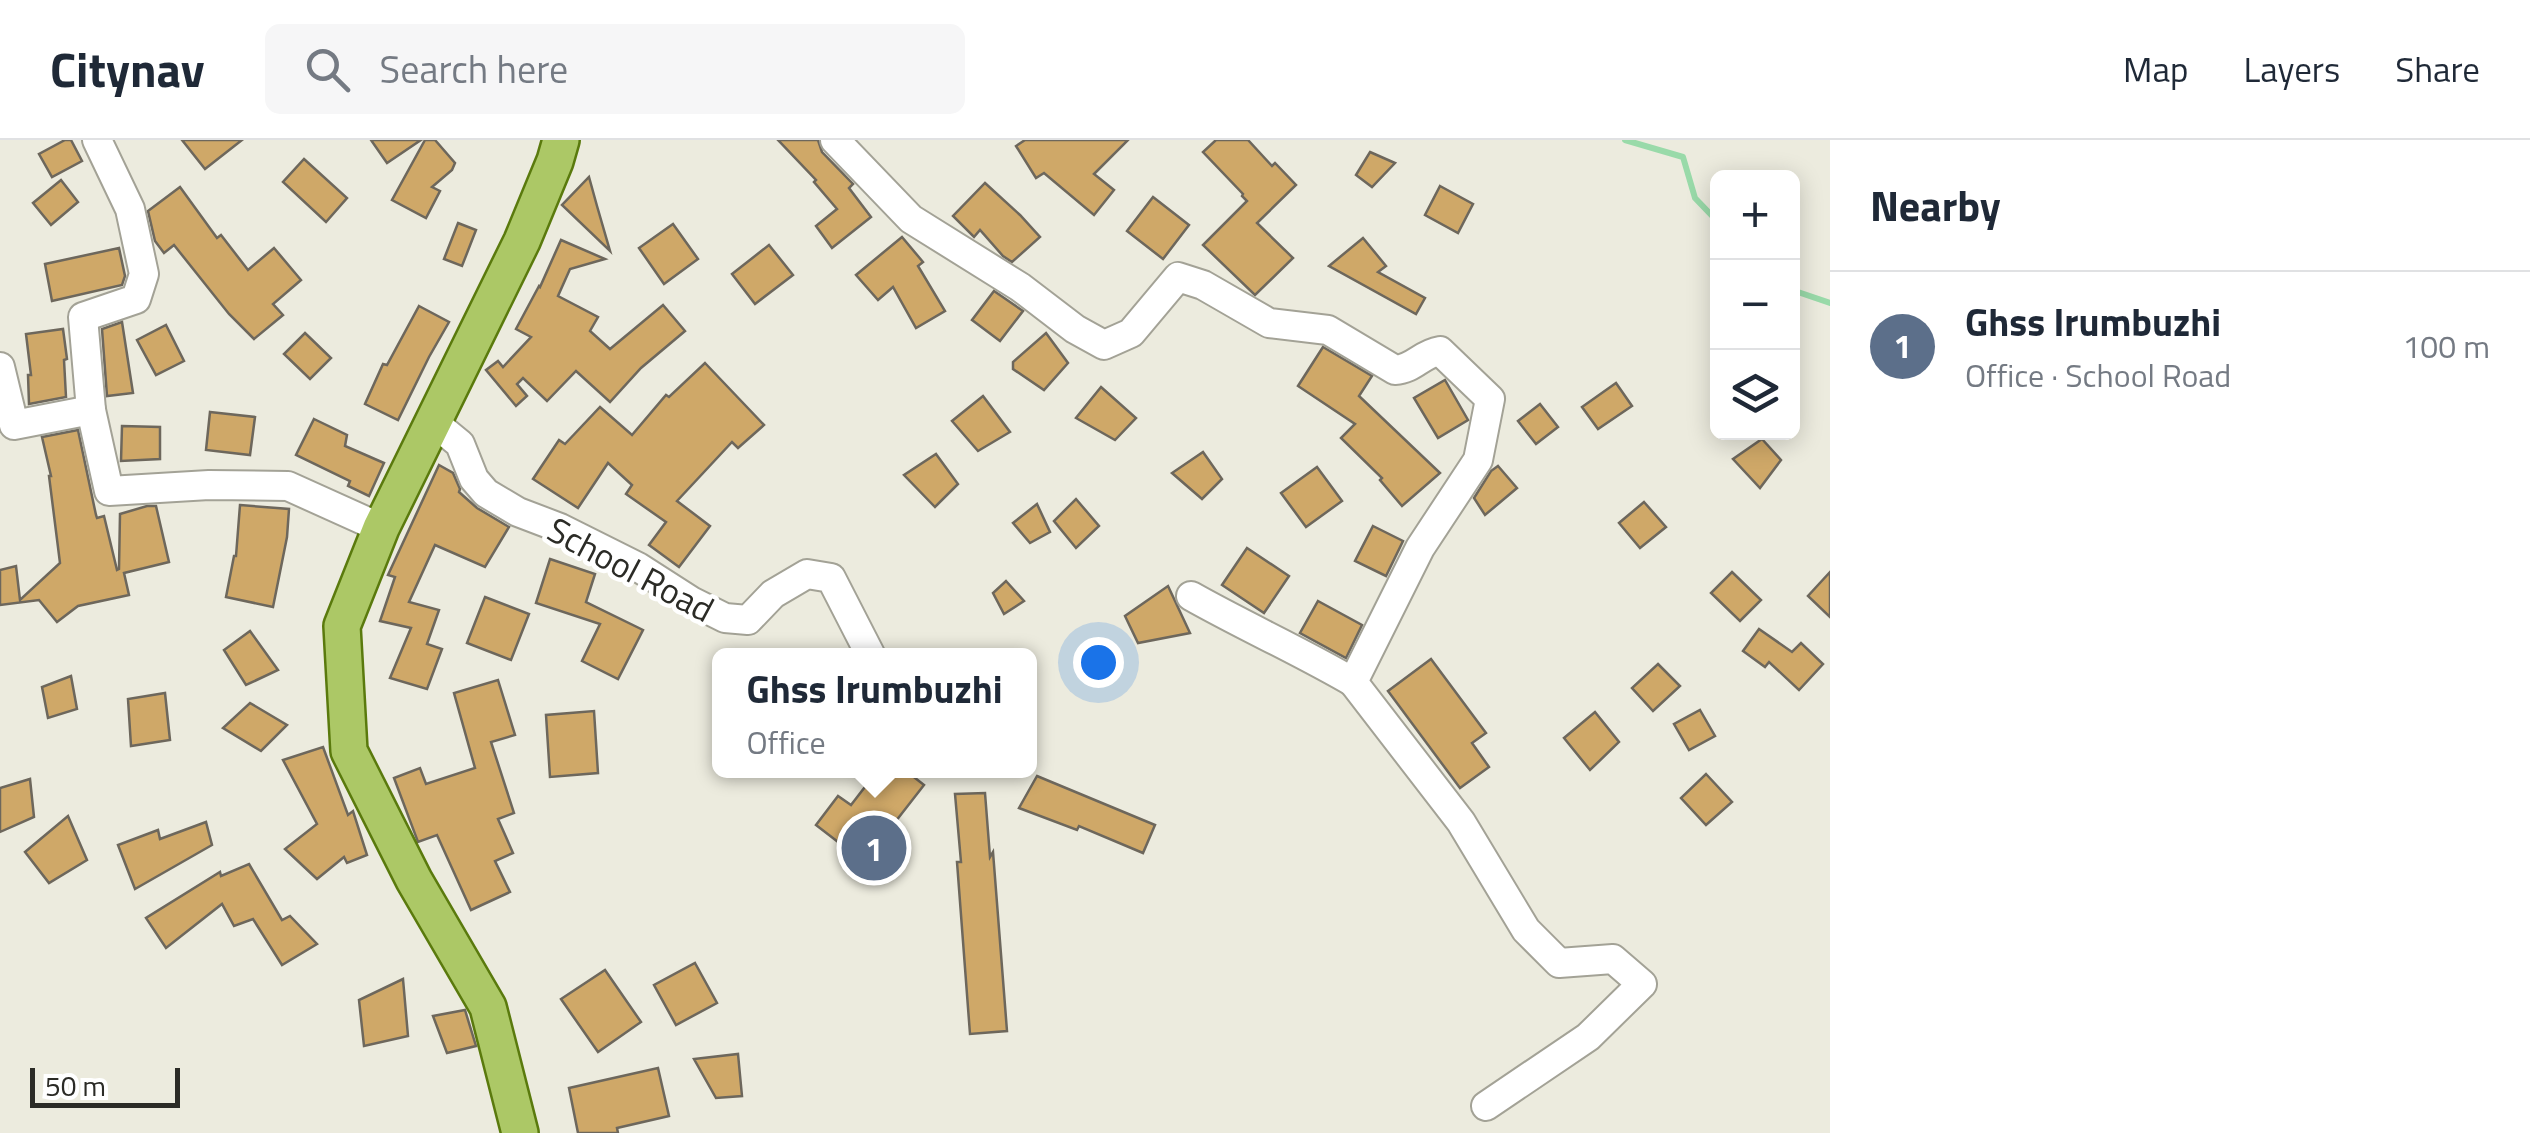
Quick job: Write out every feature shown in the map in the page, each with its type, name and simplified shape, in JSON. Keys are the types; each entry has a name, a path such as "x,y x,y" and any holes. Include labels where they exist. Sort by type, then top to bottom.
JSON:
{"main road":[{"path":"520,1133 488,1007 414,880 349,752 342,626 381,528 522,240 561,140"}],"street":[{"path":"97,140 130,210 144,274 136,299 83,317 91,410 109,491 208,485 288,486 381,528"},
{"path":"835,140 911,218 1020,286 1075,329 1104,344 1131,333 1178,277 1203,285 1269,323 1328,330 1395,370 1407,369 1430,353 1440,352 1490,399 1478,460 1420,548 1353,682"},
{"path":"0,368 7,427 91,410"},
{"name":"School Road","path":"432,422 460,444 474,479 486,493 518,512 638,567 725,618 748,620 773,594 807,574 832,578 867,648"},
{"path":"1191,596 1353,682 1461,822 1526,930 1558,962 1613,960 1642,984 1588,1037 1486,1106"}],"building":[{"path":"71,140 82,161 52,177 39,154"},
{"path":"182,140 242,140 205,169"},
{"path":"371,140 421,140 387,163"},
{"path":"425,140 435,140 455,163 432,187 440,191 426,218 392,200"},
{"path":"778,140 818,140 822,152 853,184 849,188 871,217 832,248 816,226 837,209"},
{"path":"1025,140 1128,140 1094,174 1114,190 1094,215 1044,173 1036,178 1016,146"},
{"path":"1216,140 1248,140 1296,185 1257,223 1293,258 1255,295 1203,245 1247,201 1203,152"},
{"path":"1370,152 1395,163 1372,187 1356,175"},
{"path":"304,159 347,198 326,222 283,182"},
{"path":"589,177 597,206 610,251 562,205"},
{"path":"61,180 78,202 51,225 33,203"},
{"path":"985,183 1040,237 1012,262 980,230 974,237 953,216"},
{"path":"1440,186 1473,204 1458,233 1425,215"},
{"path":"180,187 217,238 221,235 248,270 274,248 301,280 273,304 283,315 254,339 174,245 164,253 155,241 148,211"},
{"path":"1153,197 1189,225 1163,259 1127,231"},
{"path":"458,223 476,230 462,266 444,259"},
{"path":"673,224 698,259 664,284 639,248"},
{"path":"902,237 923,262 918,266 945,311 916,328 893,287 878,300 856,275"},
{"path":"1363,238 1386,266 1378,272 1425,298 1416,314 1329,266"},
{"path":"561,240 605,259 570,269 558,296 598,317 590,331 610,349 663,305 685,331 641,368 610,402 576,371 547,401 523,378 517,384 527,396 516,406 486,370 498,361 503,367 531,337 516,329"},
{"path":"769,245 793,275 755,304 732,274"},
{"path":"119,248 125,276 122,285 52,301 45,264"},
{"path":"994,291 1023,311 1000,341 972,320"},
{"path":"419,306 449,322 398,420 365,404 383,364 387,365"},
{"path":"122,322 133,393 107,396 102,329"},
{"path":"166,325 184,361 156,375 137,340"},
{"path":"63,329 66,397 29,404 31,375 26,334"},
{"path":"305,333 331,358 310,379 284,354"},
{"path":"1046,333 1068,363 1044,390 1013,369 1013,362"},
{"path":"1323,347 1372,376 1359,396 1440,473 1402,506 1382,478 1341,438 1355,424 1298,386"},
{"path":"705,363 764,425 738,448 732,442 677,501 710,526 679,567 649,545 666,522 626,494 632,485 608,463 578,508 533,479 559,440 565,444 600,407 632,435 666,395 669,397"},
{"path":"1445,380 1468,420 1438,438 1414,398"},
{"path":"1616,383 1632,406 1598,429 1582,407"},
{"path":"1101,387 1136,418 1115,440 1076,418"},
{"path":"983,396 1010,432 978,451 952,421"},
{"path":"1540,404 1558,427 1536,444 1518,421"},
{"path":"210,412 255,417 250,455 206,450"},
{"path":"314,419 347,435 345,446 384,463 369,496 348,486 350,481 296,455"},
{"path":"122,426 160,427 160,459 121,461"},
{"path":"78,430 96,515 104,516 117,570 120,514 147,506 156,506 169,562 124,573 129,595 78,606 57,622 39,600 0,605 0,570 16,566 20,600 60,563 51,476 42,437"},
{"path":"1763,440 1781,460 1760,488 1733,459"},
{"path":"1203,452 1222,479 1202,499 1172,473"},
{"path":"936,454 958,484 935,507 904,475"},
{"path":"439,465 453,473 459,492 477,508 509,527 485,567 435,545 409,602 439,610 427,644 442,649 427,689 390,678 411,628 380,621 395,577 388,575"},
{"path":"1498,466 1517,488 1485,515 1474,498"},
{"path":"1317,467 1342,501 1306,527 1281,493"},
{"path":"1076,499 1099,526 1076,548 1054,521"},
{"path":"1644,502 1666,527 1640,548 1619,523"},
{"path":"1037,504 1050,532 1030,543 1013,523"},
{"path":"240,505 289,509 273,607 226,597 236,556"},
{"path":"1373,526 1403,541 1386,576 1355,561"},
{"path":"1247,548 1289,576 1264,613 1222,585"},
{"path":"550,559 595,574 586,602 643,630 618,679 582,661 600,624 536,603"},
{"path":"1732,572 1761,600 1740,621 1711,593"},
{"path":"1830,572 1830,617 1808,596"},
{"path":"1006,581 1024,601 1004,614 993,593"},
{"path":"1168,586 1190,633 1138,643 1125,616"},
{"path":"485,597 529,614 511,660 467,643"},
{"path":"1318,601 1362,625 1346,658 1300,633"},
{"path":"1759,629 1792,652 1801,643 1823,664 1799,690 1769,662 1765,667 1743,651"},
{"path":"250,631 278,670 246,685 224,650"},
{"path":"1431,659 1486,733 1472,743 1489,767 1460,788 1388,691"},
{"path":"1658,664 1680,686 1653,711 1632,688"},
{"path":"71,676 77,709 48,718 42,687"},
{"path":"498,680 515,735 491,742 514,813 498,819 513,853 495,861 510,892 471,910 437,835 418,842 394,778 420,768 426,784 475,768 454,693"},
{"path":"165,693 170,740 131,746 128,699"},
{"path":"250,703 287,725 261,751 223,728"},
{"path":"1700,710 1715,736 1689,750 1674,724"},
{"path":"594,711 598,773 550,777 546,715"},
{"path":"1595,712 1619,742 1590,770 1564,738"},
{"path":"323,747 348,815 353,811 367,855 347,863 344,857 317,879 285,849 317,824 283,760"},
{"path":"1706,774 1732,802 1706,825 1681,798"},
{"path":"1037,776 1155,825 1143,853 1079,826 1077,830 1019,808"},
{"path":"872,778 915,778 924,785 864,862 816,825 838,796 851,805"},
{"path":"30,779 34,817 0,832 0,788"},
{"path":"985,793 1007,1031 970,1034 955,794"},
{"path":"68,816 87,860 49,883 25,852"},
{"path":"206,822 212,845 135,889 118,845 158,830 160,839"},
{"path":"249,864 282,920 290,916 317,944 282,965 253,919 234,926 222,904 166,948 146,918 220,872 221,876"},
{"path":"695,963 717,1003 676,1025 654,985"},
{"path":"605,970 641,1022 598,1052 561,999"},
{"path":"403,979 408,1036 364,1046 359,1000"},
{"path":"465,1010 476,1046 447,1053 433,1016"},
{"path":"738,1054 742,1096 716,1098 694,1059"},
{"path":"658,1068 669,1116 617,1128 618,1133 578,1133 569,1088"}],"waterway":[{"path":"1625,140 1683,157 1695,198 1710,214"},
{"path":"1800,293 1830,303"}],"place":[{"name":"Ghss Irumbuzhi","path":"874,848"}]}
